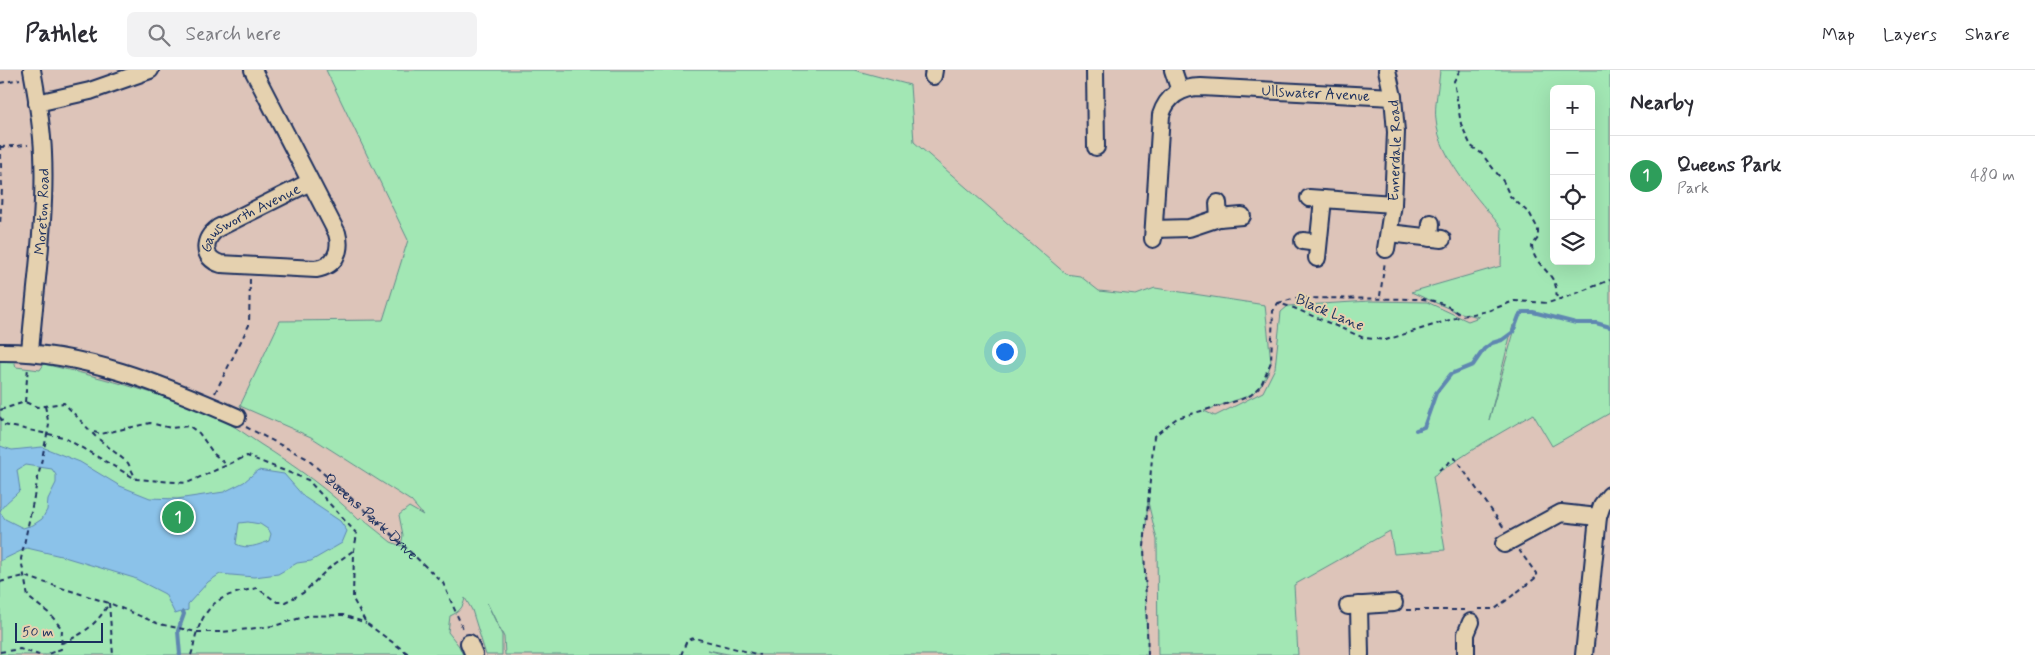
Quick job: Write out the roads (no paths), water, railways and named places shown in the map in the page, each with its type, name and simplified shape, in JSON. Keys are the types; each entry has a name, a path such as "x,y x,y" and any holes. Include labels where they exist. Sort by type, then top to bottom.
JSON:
{"street":[{"path":"37,103 90,91 150,70"},
{"name":"Gawsworth Avenue","path":"253,70 337,233 339,247 334,260 323,268 316,270 222,264 208,255 207,244 210,234 218,228 310,182"},
{"path":"1095,70 1096,147"},
{"path":"1173,70 1180,91 1168,100 1161,115 1154,234 1189,228 1219,210 1242,216"},
{"name":"Ennerdale Road","path":"1387,70 1393,97 1396,132 1388,241 1435,233"},
{"name":"Moreton Road","path":"30,352 43,198 42,144 32,73"},
{"name":"Ullswater Avenue","path":"1180,91 1186,88 1201,87 1393,97"},
{"path":"1313,247 1316,198 1392,204"},
{"path":"0,352 30,352 124,372 210,404 234,416"},
{"path":"1584,655 1598,517 1602,505 1610,495"},
{"path":"1508,541 1561,513 1598,517"},
{"path":"1360,655 1354,606 1394,603"},
{"path":"1466,655 1466,634 1470,622"}],"water":[{"path":"0,446 12,450 42,447 80,462 120,486 150,498 177,499 224,492 244,482 258,470 284,474 304,497 340,521 347,531 342,543 311,561 297,563 278,574 254,577 220,574 208,582 188,604 188,610 175,614 165,594 134,578 27,548 0,561 0,512 5,519 23,528 33,525 42,519 47,510 48,499 56,483 56,475 52,469 25,465 17,470 20,490 0,511","holes":["239,523 260,524 269,530 271,534 269,541 248,547 236,544"]}],"waterway":[{"path":"1416,430 1424,427 1436,393 1451,374 1473,365 1484,349 1513,332 1519,316 1523,312 1533,312 1576,323 1596,323 1610,327"},
{"path":"180,655 178,631 183,612"}],"place":[{"name":"Queens Park","path":"178,517"}]}
